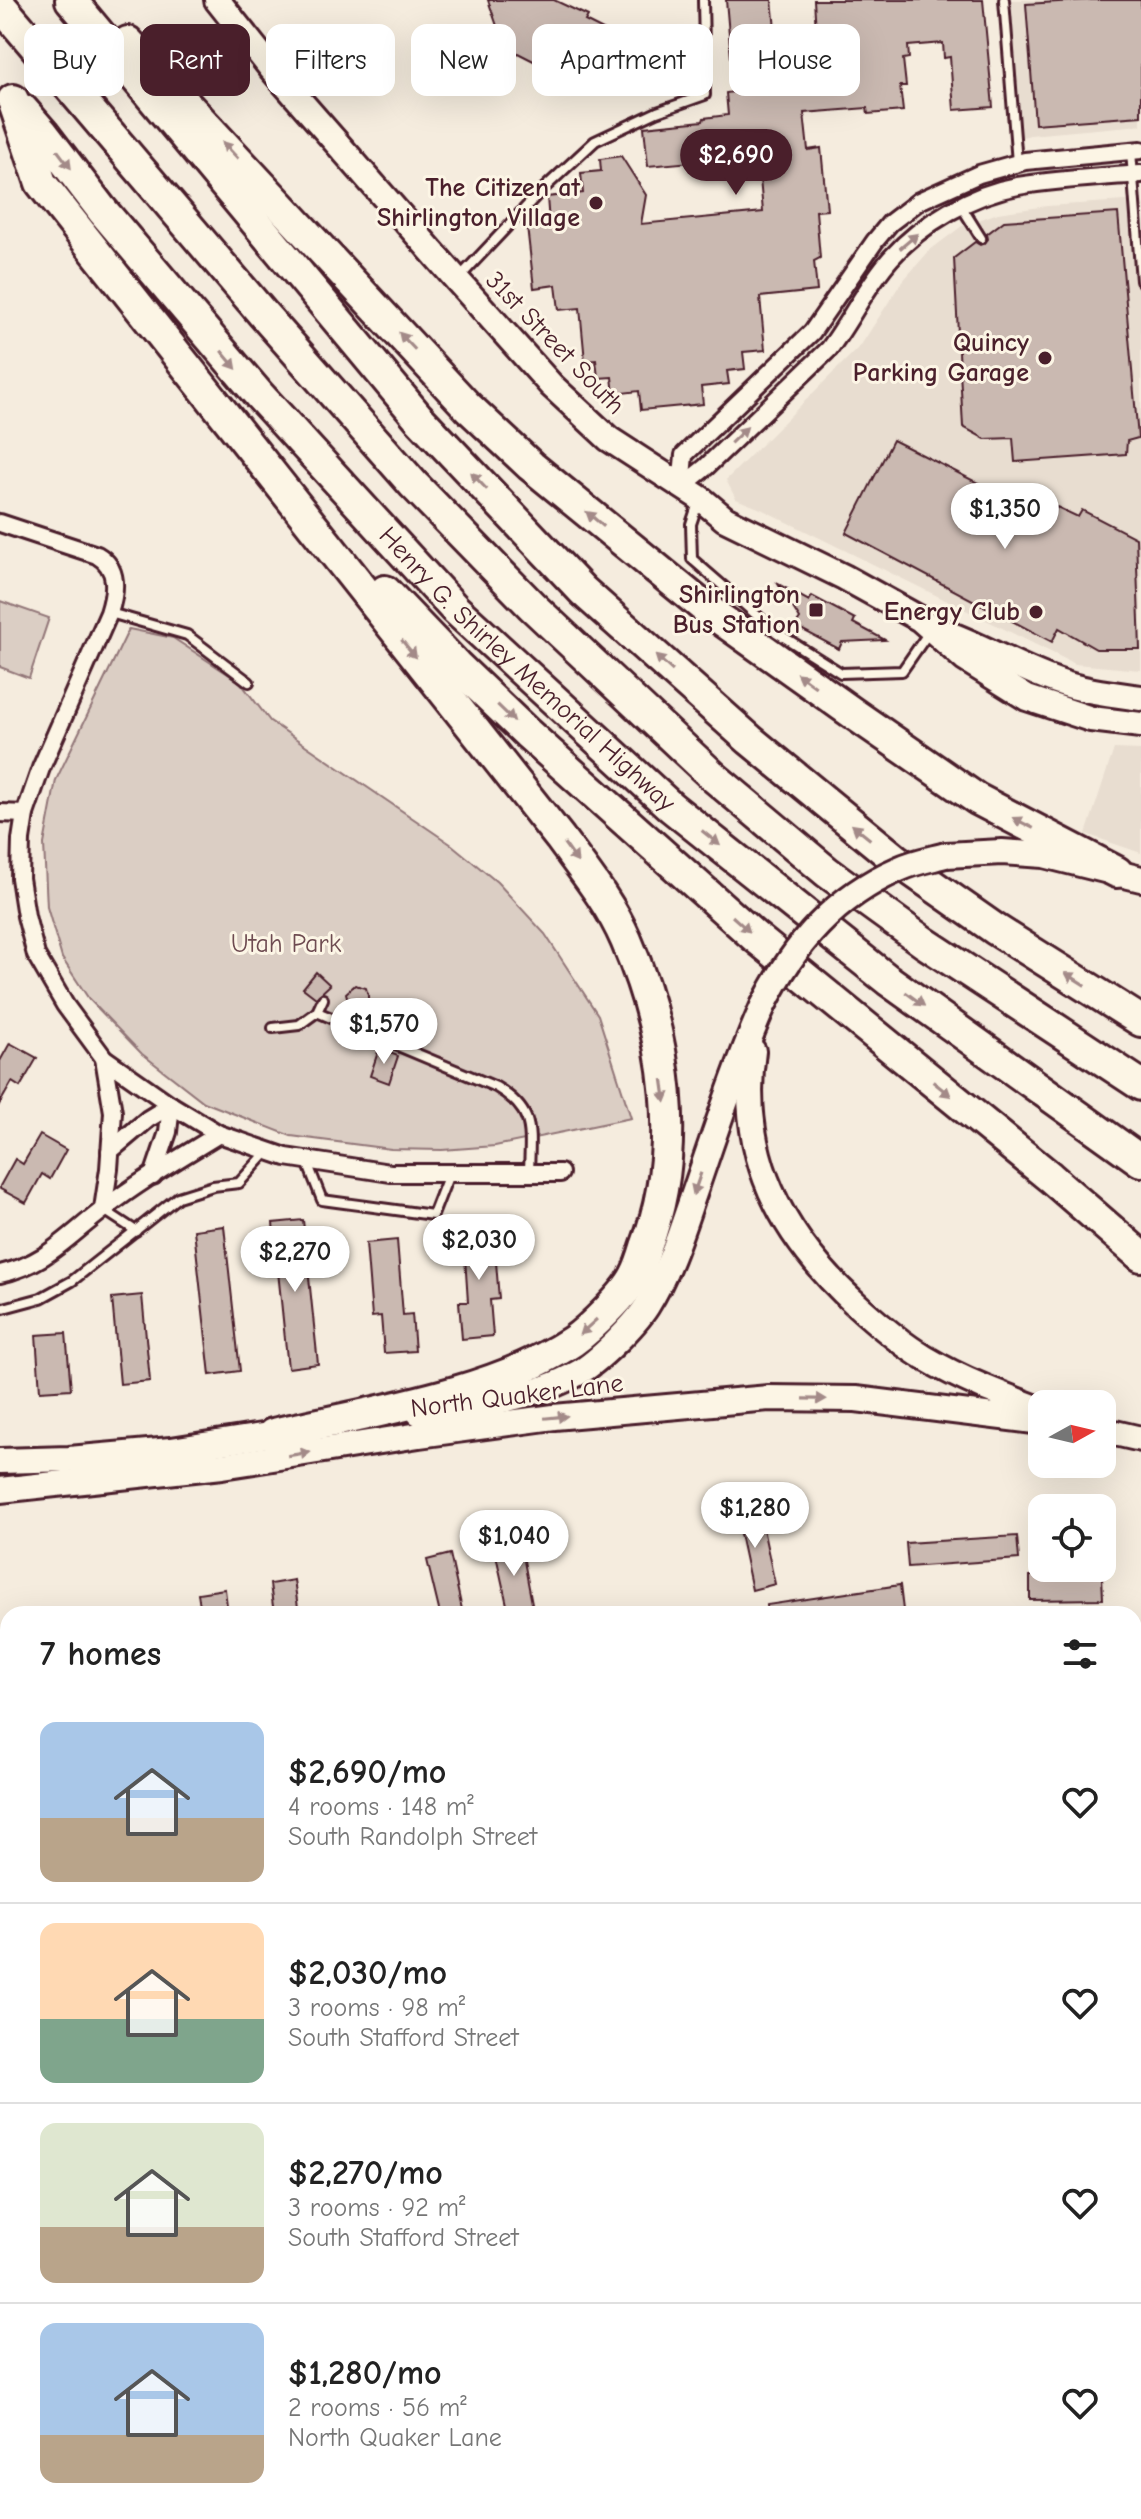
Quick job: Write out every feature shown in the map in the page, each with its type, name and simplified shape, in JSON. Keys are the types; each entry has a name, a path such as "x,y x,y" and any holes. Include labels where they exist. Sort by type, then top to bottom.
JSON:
{"highway":[{"path":"71,0 418,417 583,591 750,740 895,859 995,929 1141,1021"},
{"path":"88,0 468,407 531,466 705,608 977,799 1129,875"},
{"path":"0,5 263,314 414,485 532,606 715,778 827,872 925,943 1141,1085"},
{"path":"6,92 41,183 560,838 596,888 625,938 644,986 657,1038 666,1105 667,1164 654,1226 635,1277 606,1312 573,1341 521,1368 454,1392 273,1434"},
{"name":"Henry G. Shirley Memorial Highway","path":"6,92 259,395 455,609 671,807 888,980 1141,1161"},
{"path":"256,457 456,665 539,744 754,936 1050,1177 1141,1256"}],"main road":[{"name":"31st Street South","path":"217,0 271,68 457,280 551,385 609,439 725,519 844,577 920,619 965,659 1027,698 1091,719 1141,725"},
{"name":"31st Street South","path":"932,628 972,642 1057,682 1141,698"},
{"path":"1028,1405 982,1387 924,1358 887,1332 838,1288 798,1241 777,1209 762,1172 750,1120 751,1066 763,1006 777,978 802,941 840,904 901,867 946,855 1002,852 1044,855 1129,875"},
{"name":"North Quaker Lane","path":"0,1461 69,1459 171,1450 479,1405 533,1392 579,1373 606,1352 646,1308 673,1254 739,1061 763,1006"},
{"name":"North Quaker Lane","path":"0,1490 222,1466 554,1417 769,1398 856,1399 1028,1420"},
{"path":"1116,1433 1141,1439"}],"street":[{"path":"690,492 684,455 812,332 890,223 919,201 979,174 1017,163 1136,151"},
{"path":"690,492 706,467 829,349 890,259 906,242 934,222 961,206 1017,186 1137,175"},
{"path":"0,523 97,555 105,560 114,574 115,590 109,613 41,768 25,814 20,878 36,955 65,1005 104,1058 219,1134 267,1152 390,1173 560,1173"},
{"path":"0,813 25,814"},
{"path":"103,1209 113,1112 104,1058"},
{"path":"110,1151 148,1119 171,1105"},
{"path":"153,1176 168,1132 171,1105"},
{"path":"0,1274 33,1263 59,1248 103,1209 219,1134"}],"lane":[{"path":"457,280 539,193 595,141 657,112 705,95 703,0"},
{"path":"1004,0 1017,163"},
{"path":"1136,151 1141,281"},
{"path":"961,206 981,238"},
{"path":"690,492 692,559 776,632 841,673 902,671 932,628"},
{"path":"109,613 187,635 249,682"},
{"path":"273,1028 299,1025 317,1012 323,999"},
{"path":"317,1012 509,1095 518,1102 528,1122 529,1173"},
{"path":"0,1309 41,1298 72,1281 178,1197 213,1186 239,1183 267,1152"},
{"path":"306,1161 322,1200 433,1215 449,1174"},
{"path":"103,1209 136,1231"}],"shaded area":[{"path":"1004,0 1141,0 1141,125 1015,139"},
{"path":"1141,200 1141,670 1075,664 736,499 726,480 861,345 901,283 930,250 962,226 998,213 1047,206"},
{"path":"1114,749 1141,750 1141,853 1086,834"}],"green space":[{"path":"0,601 49,618 29,678 0,667"},
{"name":"Utah Park","path":"129,629 173,638 240,682 270,721 452,845 497,882 545,934 598,1015 631,1118 495,1146 442,1150 391,1149 291,1136 204,1102 142,1054 89,999 62,958 47,907 44,844 56,780"}],"building":[{"path":"488,0 554,0 588,16 585,21 591,24 532,24 532,60 516,52 516,24 496,24"},
{"name":"The Citizen at Shirlington Village","path":"726,0 772,0 775,24 729,24 729,34"},
{"name":"The Citizen at Shirlington Village","path":"814,0 983,0 993,107 954,110 950,57 944,58 943,43 908,46 909,58 903,59 906,86 900,86 903,111 868,114 867,108 804,113 808,150 821,148 827,210 816,211 820,258 814,261 817,291 760,297 765,350 743,352 745,369 727,371 729,384 701,387 703,404 641,410 639,391 614,394 612,377 598,378 596,360 585,361 580,308 559,310 556,285 534,288 527,226 549,223 547,197 583,193 581,173 601,171 600,159 621,156 646,195 641,224 763,212 758,156 648,166 644,127 703,121 704,118 728,115 726,93 729,96 860,96 860,24 816,24"},
{"path":"1141,0 1141,116 1035,124 1026,4"},
{"name":"Quincy Parking Garage","path":"1118,213 1138,438 1127,441 1126,454 1015,462 1013,438 985,439 963,427 954,258 975,242 980,245 985,243 987,234 1004,221"},
{"path":"893,440 1029,509 1033,503 1054,513 1057,507 1078,517 1082,510 1136,538 1140,649 1096,649 1059,628 1052,642 846,533"},
{"name":"Shirlington Bus Station","path":"778,584 809,601 812,596 855,619 853,623 885,640 842,642 839,649 795,626 800,619"},
{"path":"316,972 330,985 316,998 303,988"},
{"path":"355,985 366,988 369,999 360,1007 349,1004 346,993"},
{"path":"10,1043 37,1058 20,1087 12,1082 0,1103 0,1061"},
{"path":"379,1049 398,1056 389,1083 370,1076"},
{"path":"40,1135 66,1150 50,1179 42,1174 26,1203 0,1189 0,1186 15,1159 23,1164"},
{"path":"303,1220 318,1364 288,1368 273,1223"},
{"path":"493,1225 499,1299 490,1300 493,1336 462,1339 459,1302 468,1302 463,1227"},
{"path":"224,1226 240,1371 210,1375 194,1230"},
{"path":"397,1240 403,1315 412,1314 415,1351 384,1353 381,1316 372,1317 366,1243"},
{"path":"142,1295 150,1381 120,1384 112,1298"},
{"path":"66,1333 71,1389 40,1391 36,1335"},
{"path":"759,1510 775,1584 752,1590 736,1515"},
{"path":"1017,1536 1019,1559 908,1567 906,1543"},
{"path":"520,1539 533,1606 507,1606 494,1546"},
{"path":"450,1554 461,1606 438,1606 427,1560"},
{"path":"294,1580 298,1606 273,1606 270,1584"},
{"path":"1030,1582 1102,1582 1103,1599 1030,1600"},
{"path":"900,1585 903,1606 767,1606"},
{"path":"225,1589 227,1606 200,1606 198,1593"}],"place":[{"name":"The Citizen at Shirlington Village","path":"596,203"},
{"name":"Quincy Parking Garage","path":"1045,358"},
{"name":"Shirlington Bus Station","path":"816,610"},
{"name":"Energy Club","path":"1036,612"}]}
